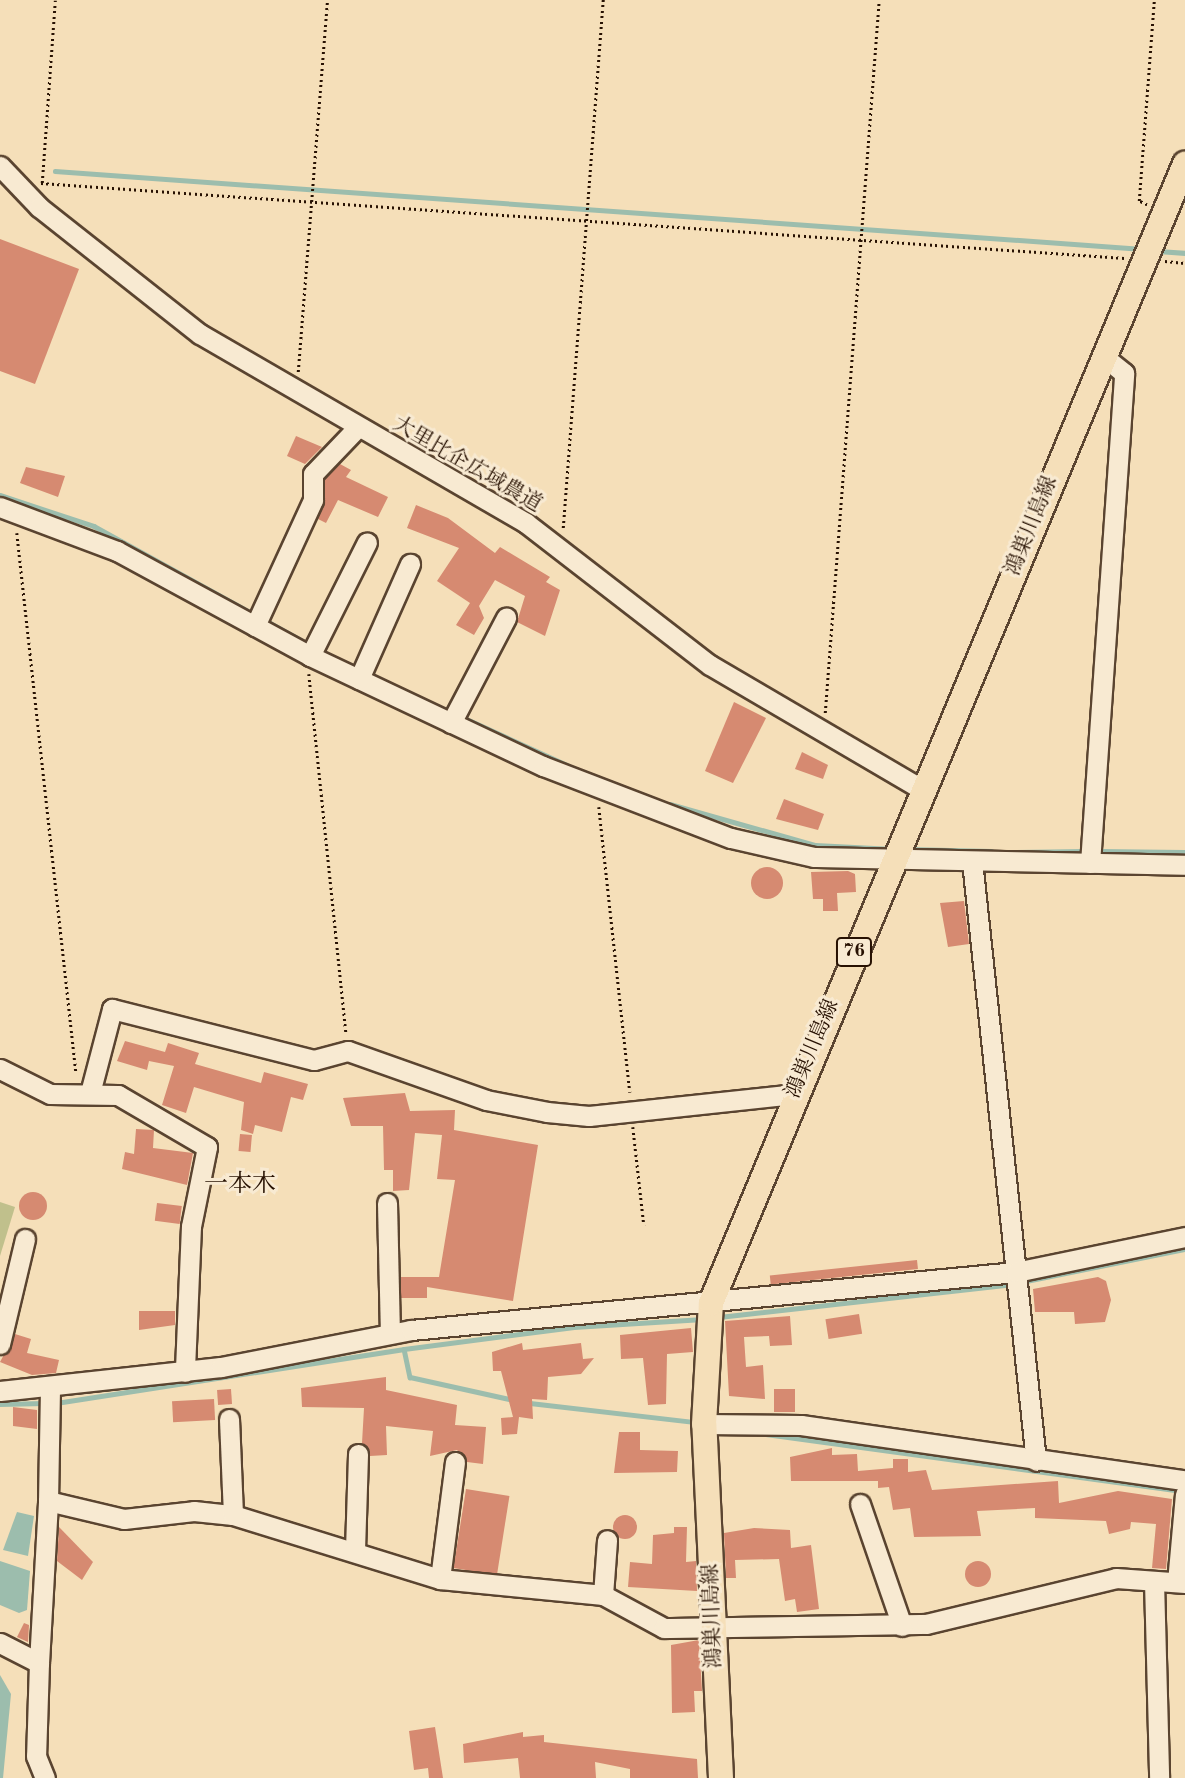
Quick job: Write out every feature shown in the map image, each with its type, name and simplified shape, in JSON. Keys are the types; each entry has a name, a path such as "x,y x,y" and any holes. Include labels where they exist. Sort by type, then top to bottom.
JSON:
{"main road":[{"name":"鴻巣川島線","path":"721,1778 704,1424 711,1303 794,1094 1185,164"}],"street":[{"name":"大里比企広域農道","path":"0,166 21,188 200,334 357,428 480,494 710,665 923,790"},
{"path":"1090,863 1124,373 1103,356"},
{"path":"255,626 313,500 313,474 357,428"},
{"path":"7,509 117,551 310,656 597,789 776,849 814,857 1185,865"},
{"path":"310,656 367,542"},
{"path":"359,680 410,564"},
{"path":"452,723 506,618"},
{"path":"972,861 1036,1461"},
{"path":"84,1093 112,1009 314,1060 348,1051 486,1100 589,1116 794,1094"},
{"path":"0,1069 50,1094 118,1095 207,1147 191,1226 185,1372"},
{"path":"387,1203 390,1333"},
{"path":"0,1391 50,1388 185,1372 390,1333 1016,1272 1185,1237"},
{"path":"0,1344 25,1239"},
{"path":"45,1778 36,1756 48,1501 50,1388"},
{"path":"229,1419 233,1516"},
{"path":"704,1424 801,1425 1036,1461 1185,1480"},
{"path":"355,1550 358,1454"},
{"path":"440,1578 455,1462"},
{"path":"48,1501 124,1519 194,1511 233,1516 355,1550 440,1578 603,1595 664,1628 714,1628 902,1626 1055,1588 1116,1578 1181,1583 1185,1494"},
{"path":"860,1504 902,1626"},
{"path":"603,1595 607,1540"},
{"path":"1154,1581 1159,1778"},
{"path":"0,1643 39,1663"}],"path":[{"path":"42,183 55,0"},
{"path":"296,393 327,0"},
{"path":"561,552 603,0"},
{"path":"824,730 879,0"},
{"path":"1154,0 1139,201 1164,215"},
{"path":"21,188 42,183 1145,260"},
{"path":"7,509 84,1093"},
{"path":"310,656 348,1051"},
{"path":"597,789 644,1225"}],"green space":[{"path":"0,1202 15,1207 0,1256"}],"shaded area":[{"path":"17,1512 34,1516 28,1556 3,1550"},
{"path":"0,1561 30,1571 27,1610 19,1613 0,1605"},
{"path":"0,1675 11,1694 3,1778 0,1778"}],"building":[{"path":"0,239 79,269 35,384 0,371"},
{"path":"296,436 322,447 305,464 287,456"},
{"path":"340,464 351,470 346,477 388,497 378,517 338,500 326,523 318,519 325,479"},
{"path":"26,467 65,476 58,497 20,483"},
{"path":"416,505 448,518 495,553 500,547 550,577 546,582 560,590 545,636 517,622 525,596 495,580 479,606 484,618 474,635 456,625 470,603 437,581 459,548 407,528"},
{"path":"734,702 766,718 733,783 705,771"},
{"path":"802,752 828,765 823,779 795,769"},
{"path":"784,799 824,814 818,830 776,819"},
{"path":"767,867 778,872 783,883 778,894 767,899 756,894 751,883 756,872"},
{"path":"848,871 855,874 856,892 837,893 838,911 823,911 823,899 813,899 811,872"},
{"path":"964,901 969,944 948,947 940,903"},
{"path":"125,1041 165,1052 168,1043 199,1053 195,1064 261,1083 264,1072 308,1084 303,1100 291,1097 282,1132 255,1125 253,1134 241,1130 244,1102 194,1087 186,1113 162,1105 174,1066 149,1061 147,1070 117,1061"},
{"path":"405,1093 410,1111 455,1110 454,1130 538,1145 513,1301 427,1287 427,1298 401,1298 401,1277 439,1277 455,1180 437,1179 442,1135 415,1133 409,1190 393,1191 393,1170 384,1170 383,1126 351,1126 343,1098"},
{"path":"136,1129 154,1130 153,1148 193,1153 187,1185 122,1169 125,1152 134,1154"},
{"path":"240,1134 252,1135 250,1152 239,1151"},
{"path":"33,1192 43,1196 47,1206 43,1216 33,1220 23,1216 19,1206 23,1196"},
{"path":"157,1203 182,1206 180,1224 155,1221"},
{"path":"917,1260 918,1269 771,1284 770,1275"},
{"path":"1098,1277 1106,1281 1111,1300 1105,1322 1075,1324 1074,1312 1035,1312 1033,1289"},
{"path":"139,1311 175,1311 175,1325 139,1330"},
{"path":"859,1314 862,1334 829,1339 825,1319"},
{"path":"790,1316 792,1345 770,1346 769,1336 744,1337 746,1367 763,1365 765,1399 729,1396 725,1321"},
{"path":"691,1328 693,1352 667,1354 666,1404 648,1405 643,1358 621,1359 620,1335"},
{"path":"15,1334 31,1339 27,1353 59,1360 56,1373 32,1375 0,1362"},
{"path":"522,1343 523,1350 581,1343 583,1359 594,1358 581,1374 548,1377 547,1400 532,1399 533,1419 519,1417 517,1434 502,1435 501,1418 513,1417 501,1371 493,1371 492,1352"},
{"path":"386,1377 386,1390 457,1405 455,1425 486,1427 483,1464 467,1462 457,1450 430,1456 433,1431 386,1426 387,1455 370,1456 362,1443 364,1408 302,1407 301,1388"},
{"path":"231,1389 232,1404 218,1405 217,1390"},
{"path":"774,1389 795,1389 795,1412 774,1412"},
{"path":"214,1399 215,1420 173,1422 172,1401"},
{"path":"13,1407 37,1410 37,1429 13,1426"},
{"path":"619,1432 640,1432 640,1450 678,1451 677,1472 614,1473"},
{"path":"832,1448 832,1455 857,1454 858,1471 893,1468 893,1459 908,1459 908,1472 926,1470 932,1490 1058,1481 1059,1503 1118,1491 1172,1499 1166,1569 1152,1568 1156,1524 1131,1522 1130,1529 1109,1534 1106,1521 1035,1518 1035,1508 977,1511 981,1536 914,1537 910,1508 893,1510 889,1487 878,1488 878,1481 791,1481 790,1457"},
{"path":"466,1489 509,1496 497,1575 453,1568"},
{"path":"625,1515 633,1519 637,1527 633,1535 625,1539 617,1535 613,1527 617,1519"},
{"path":"59,1527 93,1562 82,1580 57,1561"},
{"path":"674,1527 687,1527 686,1562 696,1561 697,1591 628,1587 630,1562 652,1564 653,1535 674,1533"},
{"path":"754,1528 790,1530 791,1548 811,1545 819,1609 797,1612 795,1599 785,1601 779,1559 735,1560 736,1578 726,1578 724,1533"},
{"path":"978,1561 987,1565 991,1574 987,1583 978,1587 969,1583 965,1574 969,1565"},
{"path":"24,1623 29,1625 28,1642 17,1637"},
{"path":"699,1640 702,1691 694,1691 695,1712 672,1713 671,1645"},
{"path":"435,1727 443,1778 429,1778 428,1768 414,1770 409,1731"},
{"path":"523,1732 523,1737 544,1735 544,1742 697,1759 698,1778 630,1778 630,1769 595,1762 596,1778 520,1778 518,1758 464,1763 463,1744"}],"waterway":[{"path":"55,171 1142,249"},
{"path":"1158,251 1185,253"},
{"path":"0,495 94,526 255,615"},
{"path":"263,619 310,645"},
{"path":"460,716 567,765"},
{"path":"670,804 815,845 893,849"},
{"path":"909,849 991,851"},
{"path":"1010,852 1085,851"},
{"path":"1098,851 1185,852"},
{"path":"1021,1282 1185,1249"},
{"path":"719,1317 1013,1284"},
{"path":"56,1403 404,1349 574,1327 703,1319"},
{"path":"404,1349 410,1377 514,1400"},
{"path":"0,1404 44,1403"},
{"path":"530,1403 695,1422"},
{"path":"758,1433 1180,1491"}],"district":[{"name":"一本木","path":"240,1186"}]}
